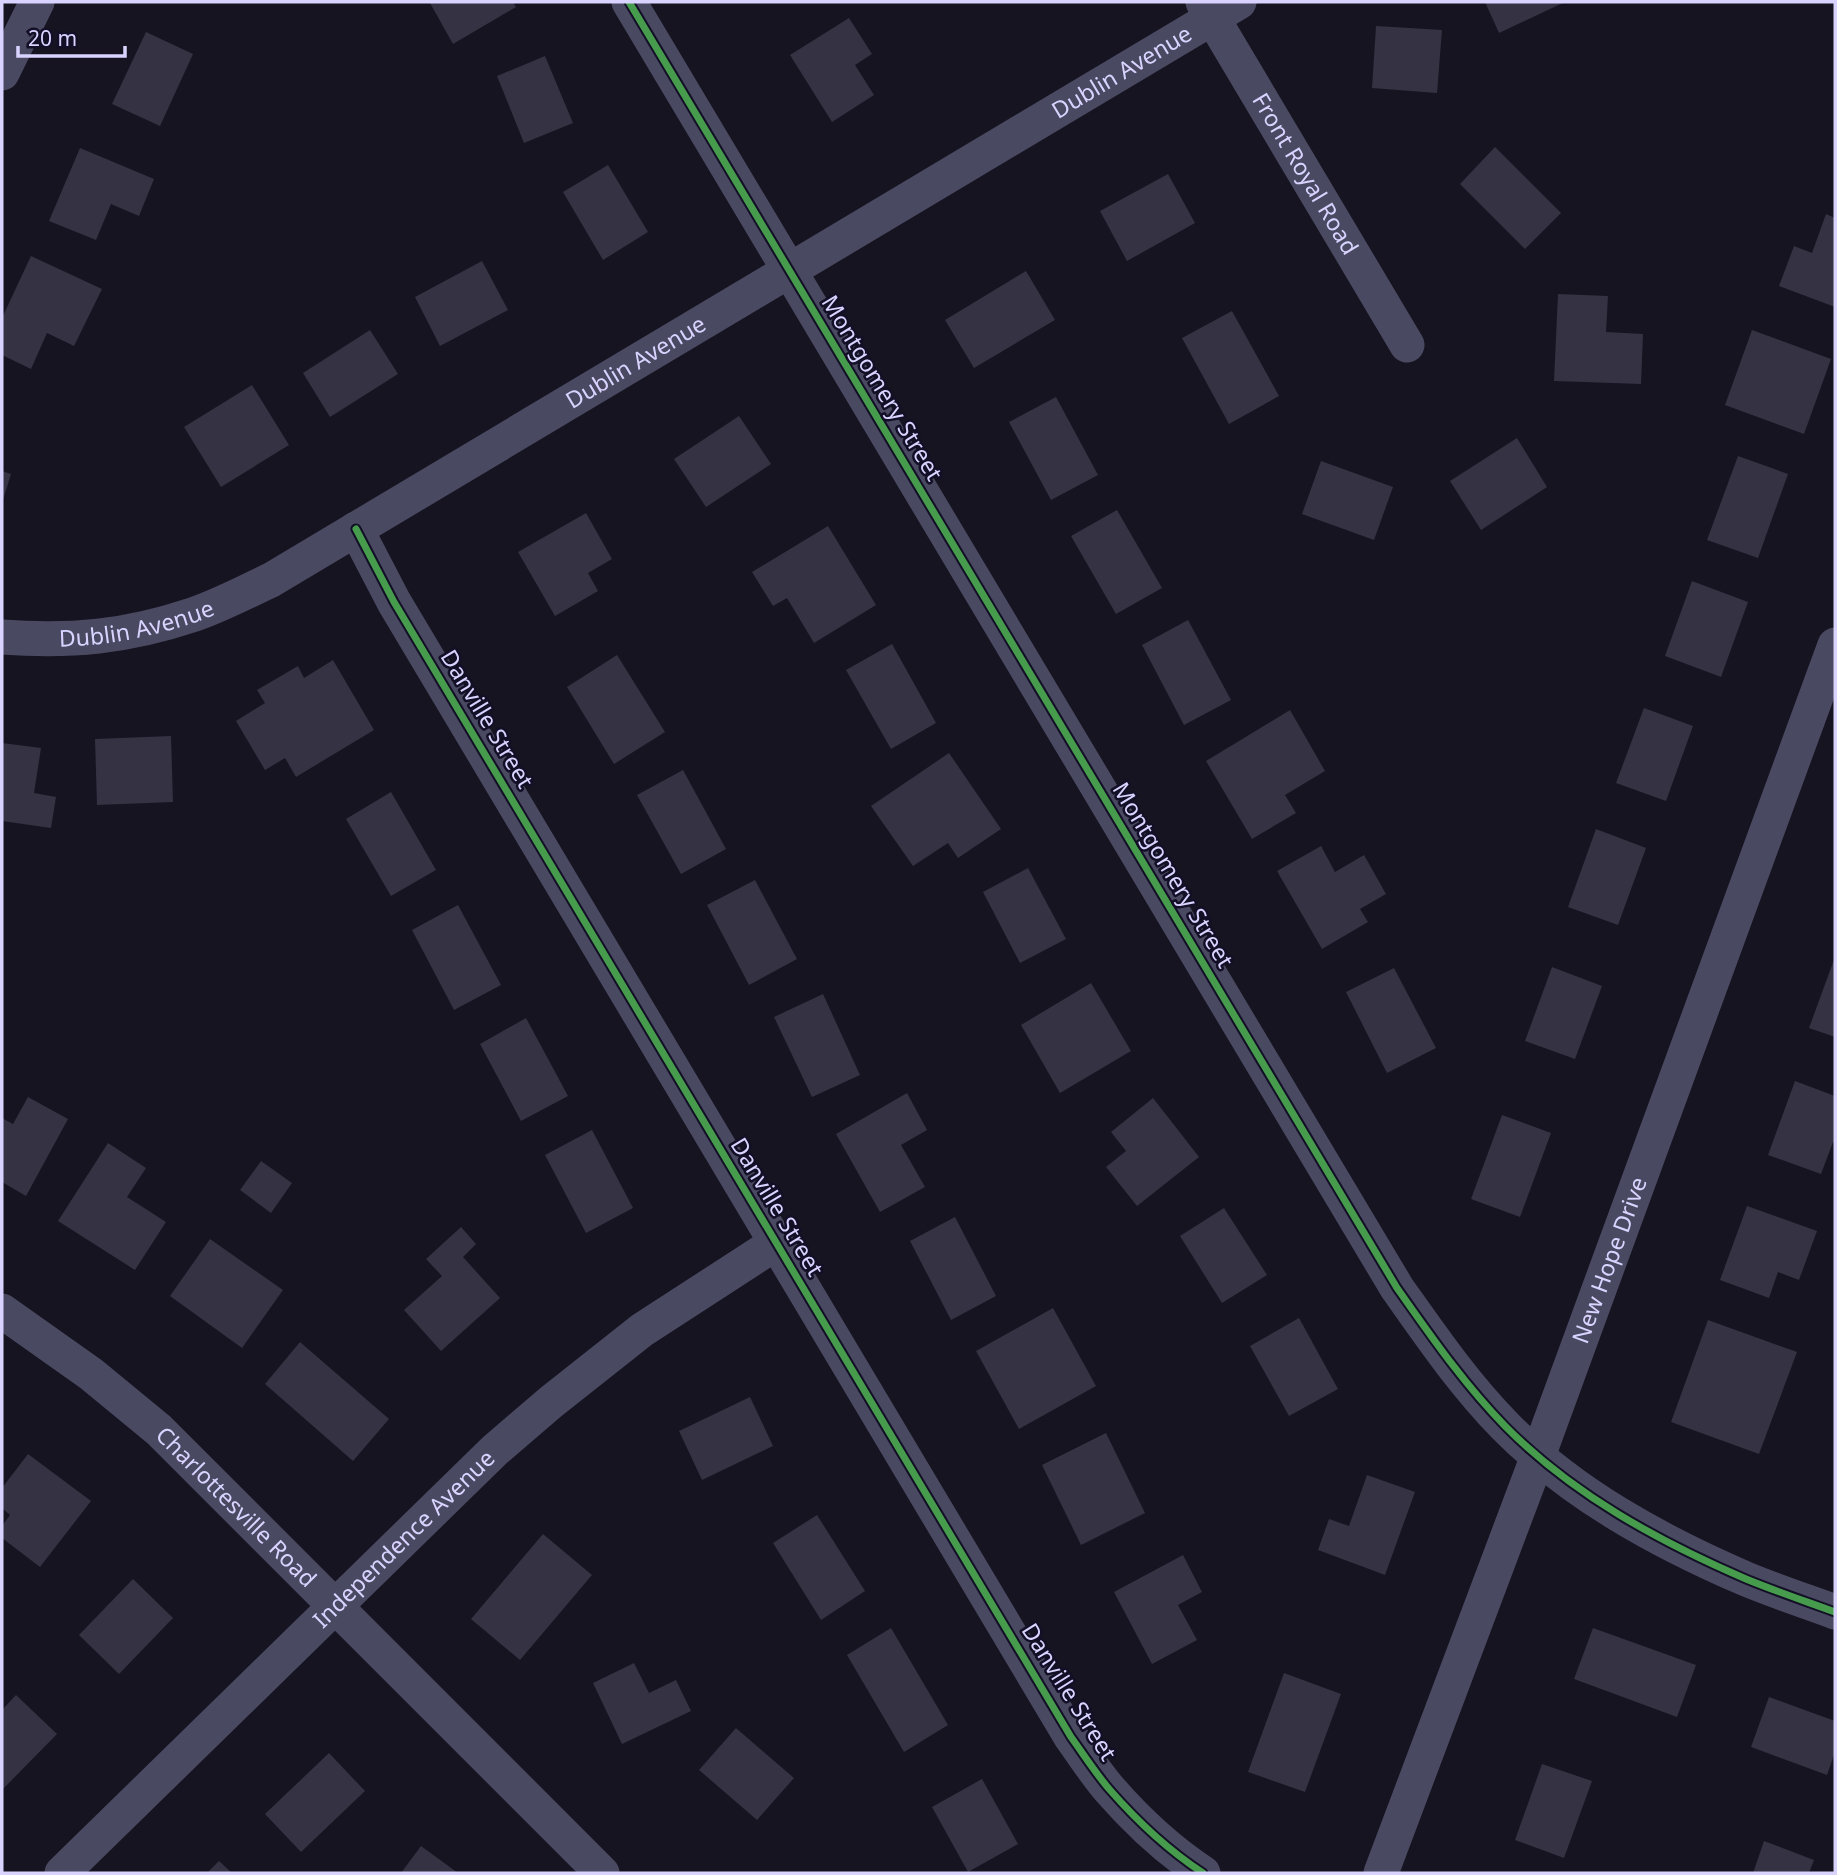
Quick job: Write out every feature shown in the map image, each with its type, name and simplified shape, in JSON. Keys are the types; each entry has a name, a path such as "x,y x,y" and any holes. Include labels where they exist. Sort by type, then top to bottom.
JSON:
{"street":[{"path":"2,73 37,2"},
{"name":"Montgomery Street","path":"629,2 1397,1288 1458,1374 1505,1426 1538,1456 1595,1500 1674,1546 1747,1580 1835,1612"},
{"name":"Dublin Avenue","path":"2,636 69,640 124,634 193,614 271,580 790,270 1218,7"},
{"name":"Front Royal Road","path":"1218,7 1407,345"},
{"name":"Danville Street","path":"356,529 394,602 1071,1737 1108,1788 1146,1828 1203,1873"},
{"name":"New Hope Drive","path":"1381,1873 1538,1456 1835,645"},
{"name":"Independence Avenue","path":"62,1873 495,1450 642,1330 776,1243"},
{"name":"Charlottesville Road","path":"2,1311 91,1374 159,1430 602,1873"}],"building":[{"path":"431,2 513,2 516,7 453,44"},
{"path":"1485,2 1565,2 1499,33"},
{"path":"849,18 872,54 855,65 874,95 832,122 790,55"},
{"path":"1376,26 1442,30 1437,93 1372,88"},
{"path":"146,32 193,54 160,126 112,104"},
{"path":"545,56 573,123 524,143 497,76"},
{"path":"1495,147 1561,213 1525,249 1460,184"},
{"path":"80,148 154,179 139,216 111,204 96,240 49,221"},
{"path":"608,165 648,232 603,260 563,192"},
{"path":"1168,174 1195,223 1127,261 1100,211"},
{"path":"1826,214 1835,218 1835,307 1779,286 1794,246 1812,253"},
{"path":"31,256 102,289 74,346 47,333 31,369 2,355 2,318"},
{"path":"482,261 508,310 440,346 415,297"},
{"path":"1026,271 1055,320 974,368 945,320"},
{"path":"1558,294 1608,296 1606,332 1643,334 1641,384 1554,381"},
{"path":"1232,311 1279,396 1229,424 1182,338"},
{"path":"370,330 398,374 330,417 303,373"},
{"path":"1752,330 1831,359 1804,434 1725,405"},
{"path":"252,385 289,445 221,487 184,427"},
{"path":"1056,397 1098,475 1051,500 1009,422"},
{"path":"739,416 771,464 706,507 674,459"},
{"path":"1517,438 1547,487 1481,530 1450,481"},
{"path":"1738,456 1788,474 1758,558 1707,540"},
{"path":"1321,461 1393,487 1374,540 1302,514"},
{"path":"2,471 11,474 2,503"},
{"path":"1117,510 1162,588 1116,614 1071,536"},
{"path":"586,513 612,559 588,573 598,591 555,616 518,552"},
{"path":"828,526 876,605 814,643 787,598 773,606 752,572"},
{"path":"1692,581 1748,602 1721,677 1665,656"},
{"path":"1188,620 1231,700 1184,725 1142,645"},
{"path":"892,644 936,723 891,749 846,670"},
{"path":"617,655 665,732 614,764 567,687"},
{"path":"333,660 374,730 296,777 285,758 265,770 236,721 265,703 257,690 298,666 304,678"},
{"path":"1644,708 1693,726 1666,801 1616,783"},
{"path":"1290,710 1325,771 1285,795 1296,813 1252,839 1206,761"},
{"path":"171,736 173,802 97,805 95,739"},
{"path":"2,743 41,748 34,793 56,797 51,828 2,821"},
{"path":"949,753 1001,829 958,858 948,843 913,866 871,806"},
{"path":"683,770 726,849 681,874 637,795"},
{"path":"391,792 436,870 391,896 346,819"},
{"path":"1596,829 1646,848 1618,925 1568,907"},
{"path":"1321,846 1335,872 1364,855 1386,894 1360,909 1368,922 1322,949 1277,871"},
{"path":"1028,868 1066,939 1020,963 983,892"},
{"path":"755,880 797,959 749,985 707,905"},
{"path":"458,905 501,985 454,1010 412,930"},
{"path":"1835,957 1835,1037 1809,1028"},
{"path":"1552,967 1602,986 1575,1059 1525,1041"},
{"path":"1394,968 1436,1048 1387,1073 1346,992"},
{"path":"1091,983 1131,1051 1060,1093 1021,1025"},
{"path":"823,994 860,1075 812,1097 774,1017"},
{"path":"526,1018 568,1096 521,1121 480,1044"},
{"path":"1795,1081 1835,1096 1835,1143 1833,1142 1821,1174 1768,1155"},
{"path":"907,1093 927,1130 901,1145 925,1187 880,1212 836,1134"},
{"path":"28,1097 68,1119 26,1196 2,1182 2,1118 13,1124"},
{"path":"1153,1098 1199,1157 1137,1206 1106,1167 1126,1151 1111,1132"},
{"path":"1502,1115 1551,1133 1520,1217 1471,1199"},
{"path":"592,1130 633,1208 586,1233 545,1155"},
{"path":"108,1143 146,1168 127,1197 166,1222 135,1270 58,1221"},
{"path":"261,1161 292,1183 271,1213 240,1190"},
{"path":"1747,1206 1817,1231 1799,1280 1778,1272 1769,1298 1720,1280"},
{"path":"1224,1208 1267,1275 1222,1303 1180,1236"},
{"path":"955,1217 996,1296 951,1320 910,1241"},
{"path":"461,1227 476,1244 463,1257 500,1298 441,1351 404,1310 442,1276 426,1259"},
{"path":"210,1239 283,1290 242,1348 170,1296"},
{"path":"1053,1308 1096,1386 1019,1429 976,1351"},
{"path":"1299,1318 1338,1389 1289,1416 1250,1346"},
{"path":"1708,1320 1797,1352 1759,1454 1671,1422"},
{"path":"300,1342 389,1419 353,1461 265,1384"},
{"path":"750,1397 773,1446 702,1480 679,1431"},
{"path":"1106,1433 1145,1513 1081,1545 1042,1465"},
{"path":"28,1454 91,1501 40,1567 2,1538 2,1526 10,1515 2,1508 2,1488"},
{"path":"1367,1475 1415,1492 1385,1575 1318,1550 1329,1519 1349,1526"},
{"path":"817,1515 865,1591 821,1620 773,1543"},
{"path":"543,1534 592,1575 520,1660 471,1619"},
{"path":"1183,1555 1202,1592 1178,1605 1197,1640 1152,1664 1114,1592"},
{"path":"133,1579 173,1618 119,1674 79,1635"},
{"path":"891,1628 948,1725 904,1752 847,1655"},
{"path":"1593,1628 1696,1665 1677,1717 1574,1679"},
{"path":"634,1663 649,1693 676,1680 691,1711 622,1744 593,1683"},
{"path":"1284,1673 1341,1694 1305,1792 1248,1772"},
{"path":"16,1695 57,1734 3,1789 2,1710"},
{"path":"1769,1697 1835,1721 1835,1752 1827,1775 1751,1747"},
{"path":"736,1728 794,1778 757,1820 699,1770"},
{"path":"329,1753 365,1791 301,1852 265,1814"},
{"path":"1542,1764 1592,1781 1564,1858 1515,1840"},
{"path":"982,1779 1018,1844 968,1872 932,1807"},
{"path":"1764,1841 1814,1860 1809,1873 1753,1873"},
{"path":"421,1846 458,1873 401,1873"},
{"path":"219,1861 232,1873 207,1873"}],"cycle path":[{"path":"629,2 1397,1288 1448,1359 1505,1426 1531,1451 1587,1494 1681,1549 1757,1583 1835,1612"},
{"path":"356,529 394,602 1071,1737 1105,1784 1131,1813 1166,1845 1203,1873"}]}
